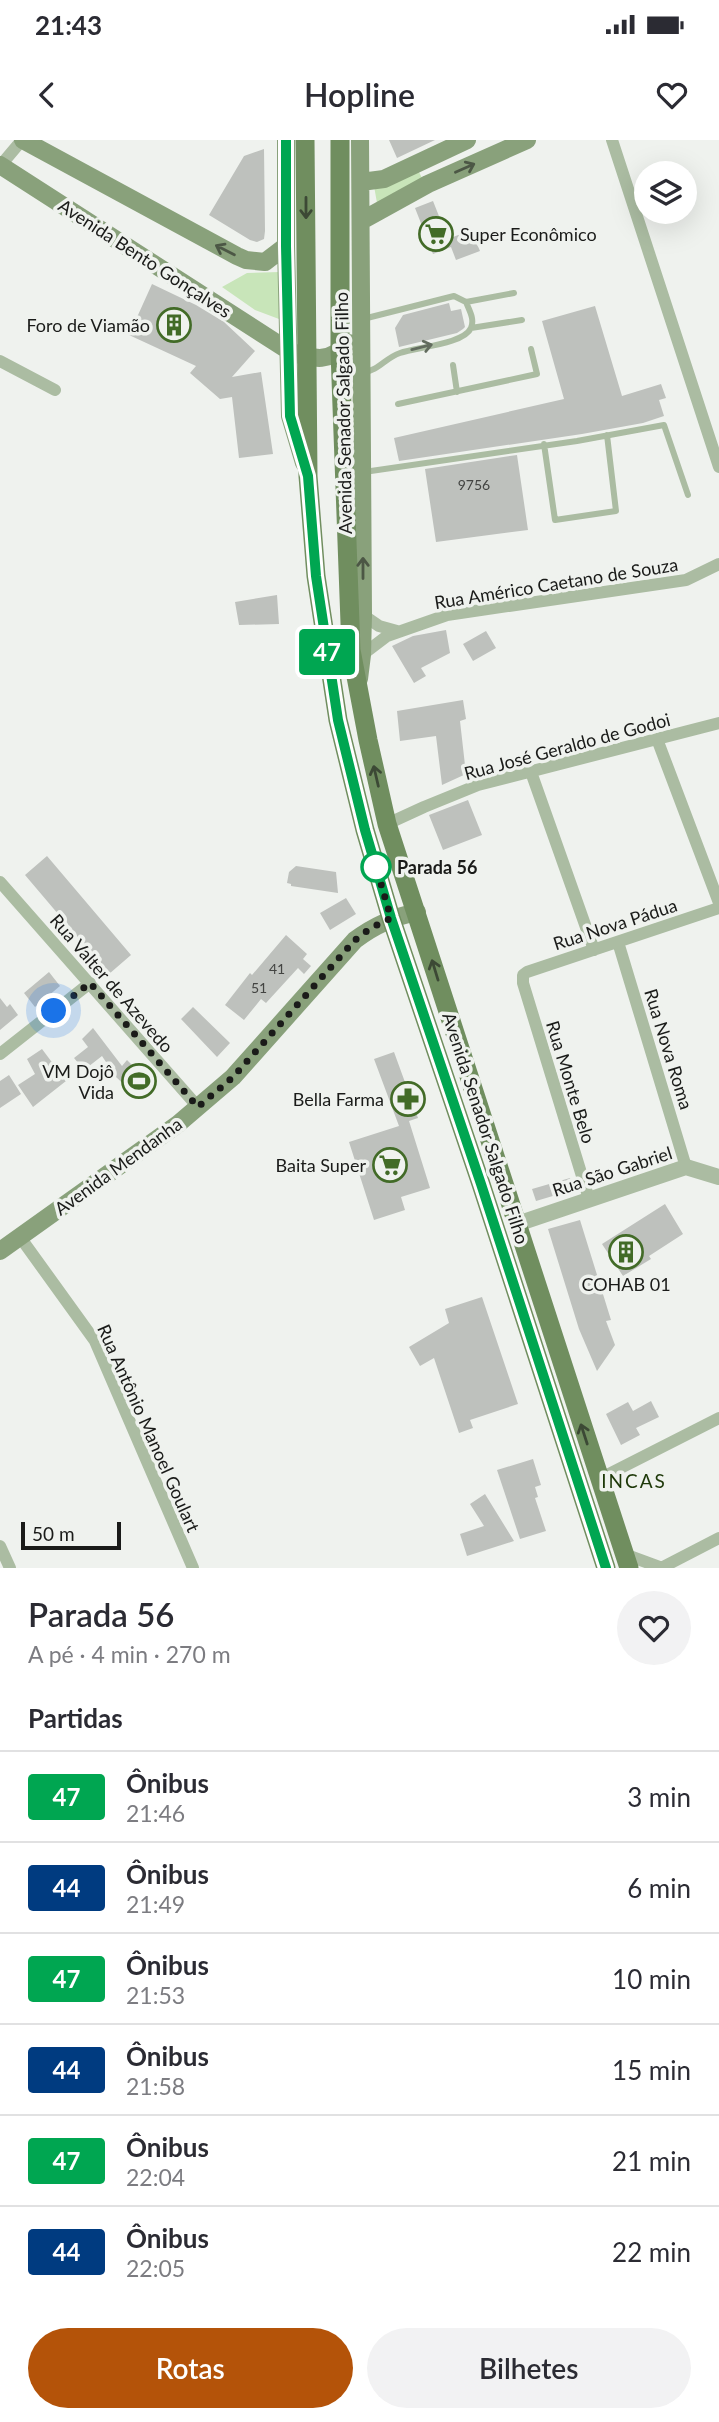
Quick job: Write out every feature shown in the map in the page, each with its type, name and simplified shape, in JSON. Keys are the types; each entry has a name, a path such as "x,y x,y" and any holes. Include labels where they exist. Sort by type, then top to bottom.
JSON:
{"main road":[{"path":"23,140 246,260 265,262 286,246"},
{"name":"Avenida Senador Salgado Filho","path":"286,140 286,246 298,354 316,576 338,720 365,830 391,918 493,1218 606,1568"},
{"name":"Avenida Senador Salgado Filho","path":"305,140 298,354 289,376 290,416 308,476"},
{"name":"Avenida Senador Salgado Filho","path":"340,140 340,352 348,596 351,650 368,740 387,824 598,1479 627,1561"},
{"name":"Avenida Senador Salgado Filho","path":"358,685 363,615 360,140"},
{"path":"361,182 384,179 467,140"},
{"path":"361,221 428,184 527,140"},
{"path":"419,164 428,184"},
{"name":"Avenida Bento Gonçalves","path":"0,166 298,354"},
{"path":"298,354 324,359 340,352 354,338 361,323"},
{"path":"266,335 289,376"},
{"name":"Avenida Mendanha","path":"0,1251 178,1124 233,1077 355,940 391,918 417,912"}],"street":[{"path":"0,166 23,140"},
{"path":"612,140 719,467"},
{"path":"0,360 55,390"},
{"name":"Rua Américo Caetano de Souza","path":"362,655 397,632 447,615 686,580 719,565"},
{"path":"363,615 379,626 397,632"},
{"name":"Rua José Geraldo de Godoi","path":"387,824 478,785 719,723"},
{"path":"657,739 719,906"},
{"path":"531,772 594,950"},
{"name":"Rua Valter de Azevedo","path":"0,882 198,1107"},
{"name":"Rua Nova Pádua","path":"523,975 719,906"},
{"name":"Rua Nova Roma","path":"618,942 686,1167"},
{"name":"Rua Monte Belo","path":"523,975 523,983 589,1199"},
{"path":"0,1054 90,983"},
{"name":"Rua São Gabriel","path":"517,1224 686,1167 719,1177"},
{"name":"Rua Antônio Manoel Goulart","path":"20,1237 94,1341 193,1568"},
{"path":"598,1479 719,1418"},
{"path":"627,1561 662,1568 719,1538"},
{"path":"0,1546 10,1568"}],"lane":[{"path":"361,323 454,296 466,302 514,293"},
{"path":"466,302 472,317 471,328"},
{"path":"360,373 373,371 397,354 461,338 471,328 522,320"},
{"path":"398,404 537,374 531,349"},
{"path":"453,365 457,392"},
{"path":"362,473 664,425 688,495"},
{"path":"544,444 555,520 616,511 607,435"}],"green space":[{"path":"417,168 422,178 377,203 374,186"},
{"path":"280,272 279,319 255,310 222,287 247,273"}],"building":[{"path":"389,140 435,140 397,158"},
{"path":"264,149 265,231 264,239 257,242 209,215 244,156"},
{"name":"Super Econômico","path":"433,201 448,239 471,230 480,251 456,260 451,247 433,254 415,208"},
{"path":"152,284 224,322 255,351 232,377 261,372 273,454 239,458 232,397 220,399 190,373 196,366 129,335"},
{"path":"449,303 451,311 461,309 465,327 463,329 457,333 399,347 395,328 403,315"},
{"path":"595,306 622,396 661,384 666,398 659,400 664,416 643,423 582,434 399,461 394,438 564,399 542,321"},
{"path":"517,455 528,530 436,542 425,469"},
{"path":"277,595 279,624 239,625 235,602"},
{"path":"446,630 450,653 421,668 426,676 414,683 392,646 413,636"},
{"path":"486,631 496,648 473,661 463,644"},
{"path":"463,700 466,719 460,721 466,774 442,785 436,736 400,741 397,711"},
{"path":"468,800 482,835 443,850 429,815"},
{"path":"47,856 131,955 109,974 25,875"},
{"path":"296,866 336,872 338,893 291,886 287,883 289,872"},
{"path":"346,898 356,914 330,930 320,913"},
{"path":"286,935 307,954 303,959 311,966 304,974 298,968 266,1003 261,999 244,1020 225,1005 250,973 252,975"},
{"path":"49,972 60,986 35,1007 24,993"},
{"path":"0,998 7,1007 10,1004 18,1015 0,1030"},
{"path":"193,1007 230,1043 217,1057 181,1019"},
{"path":"93,1028 122,1066 127,1060 144,1077 131,1091 116,1077 102,1056 84,1070 74,1058 88,1047 82,1039"},
{"path":"42,1049 66,1081 33,1107 18,1085 35,1074 27,1059"},
{"name":"Baita Super","path":"394,1052 418,1118 409,1121 430,1188 401,1197 405,1210 374,1220 349,1142 399,1126 374,1059"},
{"path":"9,1075 21,1094 0,1108 0,1081"},
{"path":"570,1178 573,1190 536,1201 532,1189"},
{"path":"665,1204 683,1234 649,1256 651,1259 623,1276 602,1244"},
{"path":"580,1220 611,1320 606,1321 615,1345 597,1371 579,1329 548,1229"},
{"path":"482,1297 518,1404 470,1420 473,1428 459,1433 434,1358 420,1366 409,1347 449,1323 445,1309"},
{"path":"651,1401 659,1417 636,1428 640,1435 621,1445 606,1414 628,1402 633,1411"},
{"path":"533,1459 541,1485 535,1487 538,1497 535,1498 546,1531 520,1539 497,1470"},
{"path":"485,1494 514,1541 467,1556 460,1534 484,1526 470,1504"}],"bus line":[{"name":"47","path":"286,140 290,416 308,476 316,576 338,720 365,830 391,918 606,1568"}],"place":[{"name":"Super Econômico","path":"436,234"},
{"name":"Foro de Viamão","path":"174,325"},
{"name":"Parada 56","path":"376,867"},
{"name":"VM Dojô Vida","path":"139,1081"},
{"name":"Bella Farma","path":"408,1099"},
{"name":"Baita Super","path":"390,1165"},
{"name":"COHAB 01","path":"626,1252"}],"district":[{"name":"INCAS","path":"634,1480"}],"route":[{"path":"54,1011 90,983 198,1107 233,1077 355,940 391,918 376,867"}]}
